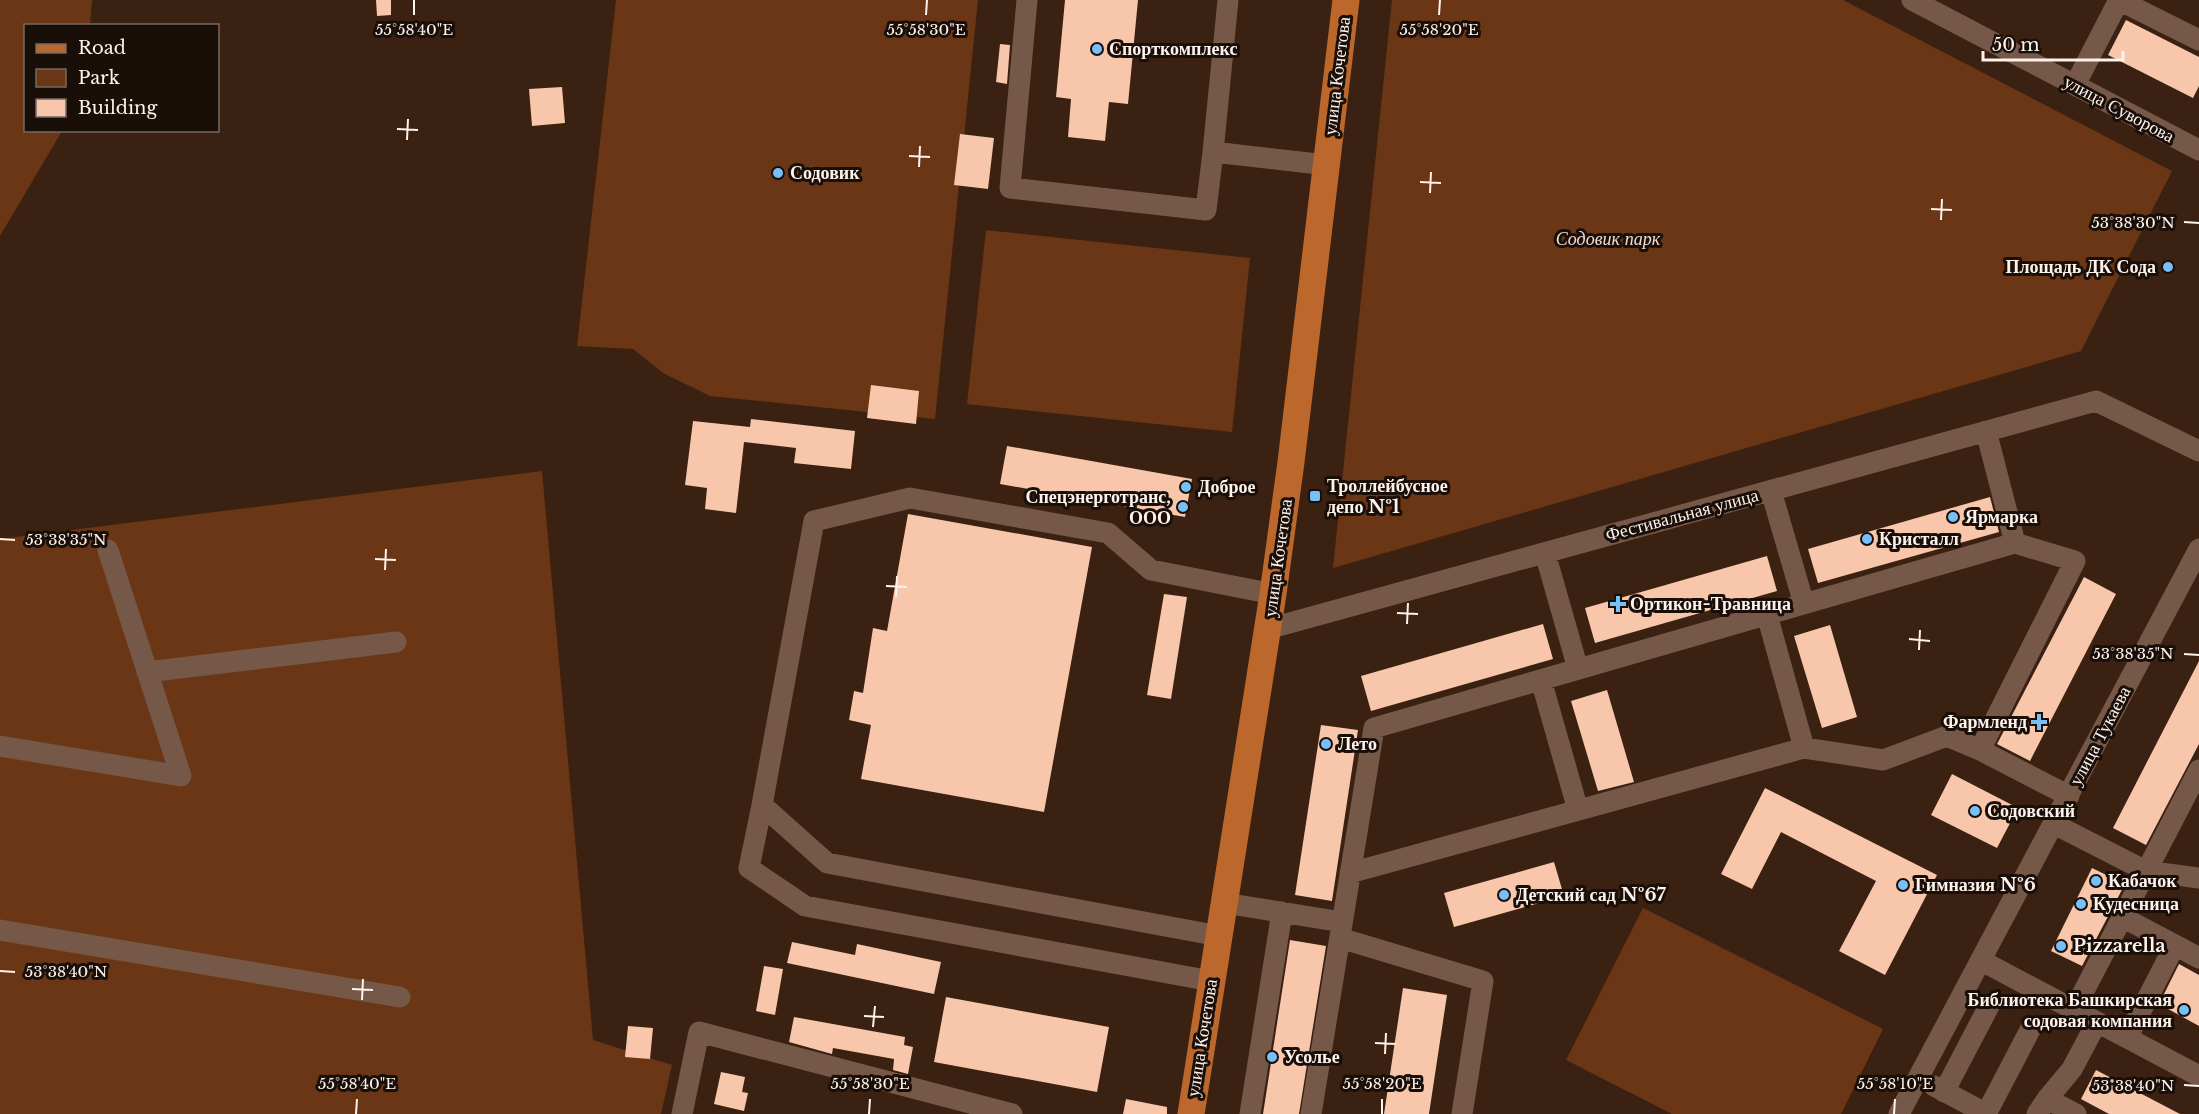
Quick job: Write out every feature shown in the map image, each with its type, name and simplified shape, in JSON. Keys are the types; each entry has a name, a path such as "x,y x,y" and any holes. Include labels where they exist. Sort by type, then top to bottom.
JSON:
{"main road":[{"name":"улица Кочетова","path":"1191,1114 1274,594 1346,0"}],"street":[{"path":"1026,0 1010,188 1206,210 1228,0"},
{"name":"улица Суворова","path":"1912,0 2197,146"},
{"path":"2075,85 2119,0 2199,40"},
{"path":"1213,152 1327,165"},
{"name":"Фестивальная улица","path":"1269,629 2096,401 2199,451"},
{"path":"1986,431 2015,543"},
{"path":"1771,491 1804,604"},
{"path":"1211,981 805,906 749,868 814,521 910,498 1108,533 1151,570 1274,594"},
{"path":"1311,1114 1374,728 2015,543 2075,561 1980,750"},
{"name":"улица Тукаева","path":"1899,1114 2199,549"},
{"path":"0,746 180,776 108,550"},
{"path":"1545,553 1578,669"},
{"path":"1767,615 1804,748"},
{"path":"147,672 396,642"},
{"path":"1541,680 1578,810"},
{"path":"1350,873 1804,748 1883,760 1947,736 1980,750 2069,796"},
{"path":"2074,1010 2199,770"},
{"path":"762,805 827,863 1219,936"},
{"path":"2054,824 2146,871 2199,878"},
{"path":"1224,903 1281,912 1341,930 1483,981 1462,1114"},
{"path":"1250,1114 1281,912"},
{"path":"2122,917 2199,958"},
{"path":"0,930 400,997"},
{"path":"2127,1038 2175,945"},
{"path":"1982,961 2199,1076"},
{"path":"1944,1092 1989,1006"},
{"path":"2076,1114 2042,1106 2072,1069 2097,1022"},
{"path":"1918,1078 1986,1114 2031,1028"},
{"path":"682,1114 699,1032 1002,1113"}],"green space":[{"path":"0,0 92,0 90,24 24,24 24,132 61,132 0,236"},
{"name":"Содовик","path":"616,0 978,0 935,419 710,396 663,373 633,349 577,346"},
{"name":"Содовик парк","path":"1392,0 1843,0 2172,171 2081,351 1333,568"},
{"path":"986,230 1250,258 1232,432 967,404"},
{"path":"542,471 593,1040 672,1065 661,1114 0,1114 0,539"},
{"path":"1643,908 1883,1029 1841,1114 1672,1114 1566,1060"}],"building":[{"path":"376,0 391,0 391,15 377,16"},
{"name":"Спорткомплекс","path":"1065,0 1138,0 1128,104 1109,102 1105,141 1068,137 1071,99 1056,97"},
{"path":"2126,20 2199,57 2199,86 2193,98 2108,55"},
{"path":"1000,44 1010,45 1007,84 996,82"},
{"path":"562,87 565,123 532,126 529,89"},
{"path":"960,134 994,138 988,189 954,185"},
{"path":"871,385 919,391 916,424 867,418"},
{"path":"751,419 855,431 851,469 794,463 796,448 744,442 736,513 705,509 707,488 685,485 693,421 750,427"},
{"path":"1007,446 1192,479 1185,517 1000,484"},
{"path":"1990,497 1999,532 1818,583 1808,549"},
{"path":"908,514 1092,547 1044,812 861,779 871,725 849,720 854,691 863,693 873,628 887,631"},
{"path":"1767,556 1777,591 1595,643 1585,608"},
{"path":"2084,577 2116,594 2030,761 1997,744"},
{"path":"1164,594 1187,597 1171,699 1147,695"},
{"path":"1543,624 1553,659 1371,711 1361,676"},
{"path":"1830,625 1857,717 1822,728 1794,636"},
{"path":"2199,661 2199,744 2146,845 2113,828"},
{"path":"1607,690 1634,782 1598,791 1571,701"},
{"path":"1321,725 1358,730 1332,901 1295,895"},
{"name":"Содовский","path":"1952,774 2018,808 1997,848 1931,815"},
{"name":"Гимназия №6","path":"1765,788 1937,875 1885,975 1839,951 1876,881 1781,832 1752,889 1721,874"},
{"name":"Детский сад №67","path":"1554,862 1564,896 1454,927 1444,893"},
{"path":"2092,868 2125,884 2082,966 2051,951"},
{"path":"1290,940 1326,946 1299,1114 1263,1114"},
{"path":"792,942 855,955 857,944 941,962 934,994 787,963"},
{"path":"2179,964 2199,975 2199,1026 2159,1004"},
{"path":"764,966 783,969 775,1015 756,1011"},
{"path":"1403,988 1447,995 1429,1114 1384,1114"},
{"path":"946,997 1109,1027 1097,1092 934,1062"},
{"path":"794,1017 905,1037 904,1045 913,1047 908,1074 893,1070 894,1059 833,1048 832,1054 789,1042"},
{"path":"628,1026 653,1028 650,1059 625,1057"},
{"path":"2096,1070 2180,1114 2109,1114 2081,1099"},
{"path":"721,1072 745,1077 742,1092 748,1093 744,1111 714,1104"},
{"path":"1126,1099 1167,1107 1167,1114 1123,1114"}],"place":[{"name":"Спорткомплекс","path":"1097,49"},
{"name":"Содовик","path":"778,173"},
{"name":"Площадь ДК Сода","path":"2168,267"},
{"name":"Доброе","path":"1186,487"},
{"name":"Троллейбусное депо №1","path":"1315,496"},
{"name":"Спецэнерготранс, ООО","path":"1183,507"},
{"name":"Ярмарка","path":"1953,517"},
{"name":"Кристалл","path":"1867,539"},
{"name":"Ортикон-Травница","path":"1618,604"},
{"name":"Фармленд","path":"2039,722"},
{"name":"Лето","path":"1326,744"},
{"name":"Содовский","path":"1975,811"},
{"name":"Кабачок","path":"2096,881"},
{"name":"Гимназия №6","path":"1903,885"},
{"name":"Детский сад №67","path":"1504,895"},
{"name":"Кудесница","path":"2081,904"},
{"name":"Pizzarella","path":"2061,946"},
{"name":"Библиотека Башкирская содовая компания","path":"2184,1010"},
{"name":"Усолье","path":"1272,1057"}]}
